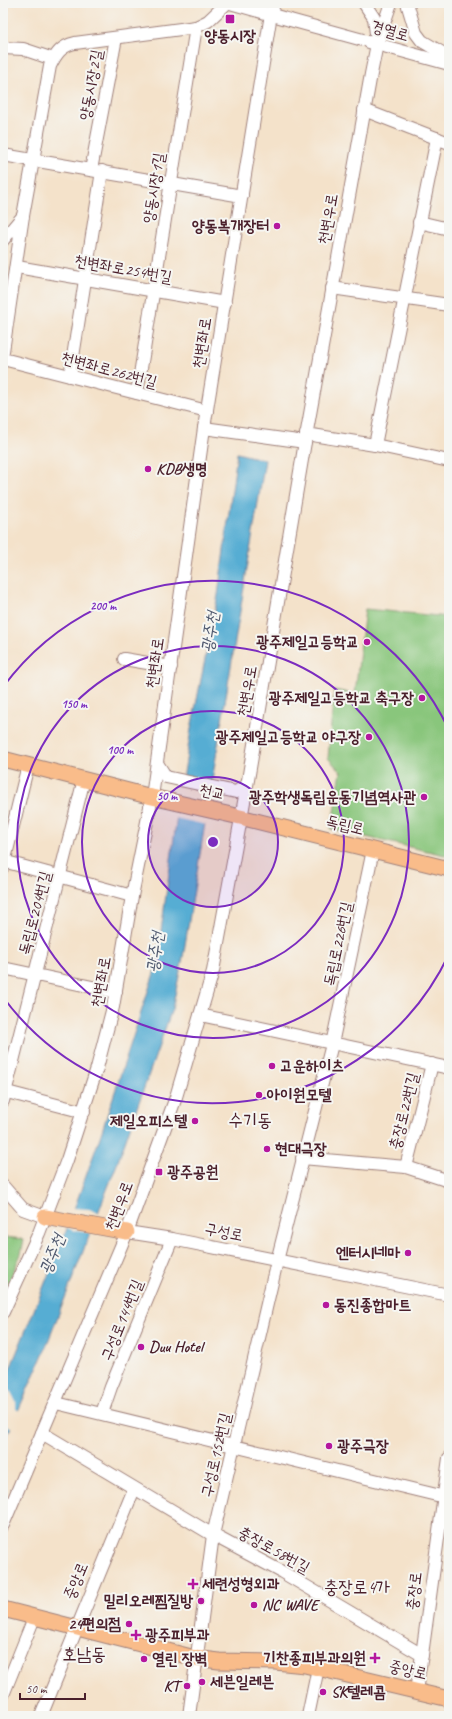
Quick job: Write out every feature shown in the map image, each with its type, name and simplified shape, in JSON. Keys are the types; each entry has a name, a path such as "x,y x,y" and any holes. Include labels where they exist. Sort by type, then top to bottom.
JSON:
{"main road":[{"path":"3,759 156,798"},
{"name":"천교","path":"156,798 236,816"},
{"name":"독립로","path":"236,816 449,869"},
{"name":"구성로","path":"45,1217 127,1232"},
{"name":"중앙로","path":"3,1609 196,1658 219,1661 288,1663 318,1668 449,1699"}],"street":[{"name":"경열로","path":"229,3 273,9 290,20 449,64"},
{"path":"196,26 208,21 229,3"},
{"path":"364,3 374,18 377,44"},
{"name":"천변우로","path":"3,1525 56,1403 127,1232 176,1097 213,971 236,816 364,110 377,44 391,3"},
{"path":"407,3 413,24 422,41 449,57"},
{"name":"천변좌로","path":"3,1312 45,1217 84,1112 98,1068 116,992 132,896 156,798 157,763 204,428 273,9"},
{"name":"양동시장2길","path":"70,376 85,279 97,170 116,38 196,26"},
{"name":"양동시장1길","path":"137,393 196,26"},
{"path":"3,351 17,267 23,216 50,66 53,59 66,45 116,38"},
{"path":"3,48 23,49 53,59"},
{"path":"364,110 449,143"},
{"path":"375,445 437,138"},
{"path":"3,155 242,196"},
{"path":"3,240 23,216"},
{"path":"420,222 449,229"},
{"name":"천변좌로254번길","path":"17,267 225,303"},
{"path":"332,288 449,305"},
{"name":"천변좌로262번길","path":"3,359 207,411"},
{"path":"204,428 375,445 449,461"},
{"path":"124,659 170,667"},
{"path":"157,763 166,777 241,789"},
{"path":"28,765 3,863 132,896"},
{"name":"독립로204번길","path":"4,1094 61,877 84,780"},
{"name":"독립로226번길","path":"277,1260 332,1044 374,850"},
{"path":"3,968 116,992"},
{"path":"200,1015 449,1068"},
{"name":"충장로22번길","path":"406,1167 432,1064"},
{"path":"4,1094 84,1112"},
{"name":"충장로22번길","path":"302,1158 406,1167 449,1181"},
{"name":"구성로","path":"3,1186 23,1209 45,1217"},
{"name":"구성로","path":"127,1232 172,1239 449,1295"},
{"name":"구성로144번길","path":"102,1413 111,1387 172,1239"},
{"name":"구성로152번길","path":"189,1716 213,1535 277,1260"},
{"path":"56,1403 446,1497"},
{"path":"42,1433 213,1535"},
{"name":"충장로","path":"416,1690 446,1497 449,1458"},
{"name":"중앙로","path":"41,1716 134,1488"},
{"name":"충장로58번길","path":"213,1535 282,1572 422,1655"},
{"path":"3,1695 34,1618"},
{"path":"308,1716 318,1668"}],"green space":[{"path":"365,609 449,617 449,856 331,829 341,772 328,758 334,690 355,694"},
{"path":"3,1237 24,1239 21,1254 3,1295"}],"water":[{"path":"237,453 265,460 183,957 172,1009 117,1164 44,1352 3,1445 3,1386 65,1234 99,1140 156,967 191,729 218,595"}],"pier":[{"path":"181,779 213,785 207,825 175,818"},
{"path":"73,1208 89,1209 100,1213 92,1233 75,1231 65,1227"},
{"path":"3,1386 11,1392 16,1402 16,1409 20,1411 12,1428 7,1425 3,1427"}],"place":[{"name":"양동시장","path":"230,19"},
{"name":"양동복개장터","path":"277,226"},
{"name":"KDB생명","path":"148,469"},
{"name":"광주제일고등학교","path":"367,642"},
{"name":"광주제일고등학교 축구장","path":"422,698"},
{"name":"광주제일고등학교 야구장","path":"369,737"},
{"name":"광주학생독립운동기념역사관","path":"424,797"},
{"name":"고운하이츠","path":"272,1066"},
{"name":"아이원모텔","path":"259,1095"},
{"name":"제일오피스텔","path":"195,1121"},
{"name":"현대극장","path":"267,1149"},
{"name":"광주공원","path":"159,1172"},
{"name":"엔터시네마","path":"408,1253"},
{"name":"동진종합마트","path":"326,1305"},
{"name":"Duu Hotel","path":"141,1347"},
{"name":"광주극장","path":"329,1446"},
{"name":"세련성형외과","path":"193,1584"},
{"name":"밀리오레찜질방","path":"201,1601"},
{"name":"NC WAVE","path":"254,1605"},
{"name":"24편의점","path":"129,1624"},
{"name":"광주피부과","path":"136,1635"},
{"name":"기찬종피부과의원","path":"375,1658"},
{"name":"열린 장벽","path":"144,1659"},
{"name":"세븐일레븐","path":"202,1682"},
{"name":"KT","path":"187,1686"},
{"name":"SK텔레콤","path":"323,1692"}],"district":[{"name":"수기동","path":"250,1120"},
{"name":"충장로4가","path":"357,1587"},
{"name":"호남동","path":"84,1654"}],"water label":[{"name":"광주천","path":"210,632"},
{"name":"광주천","path":"155,952"},
{"name":"광주천","path":"52,1254"}]}
